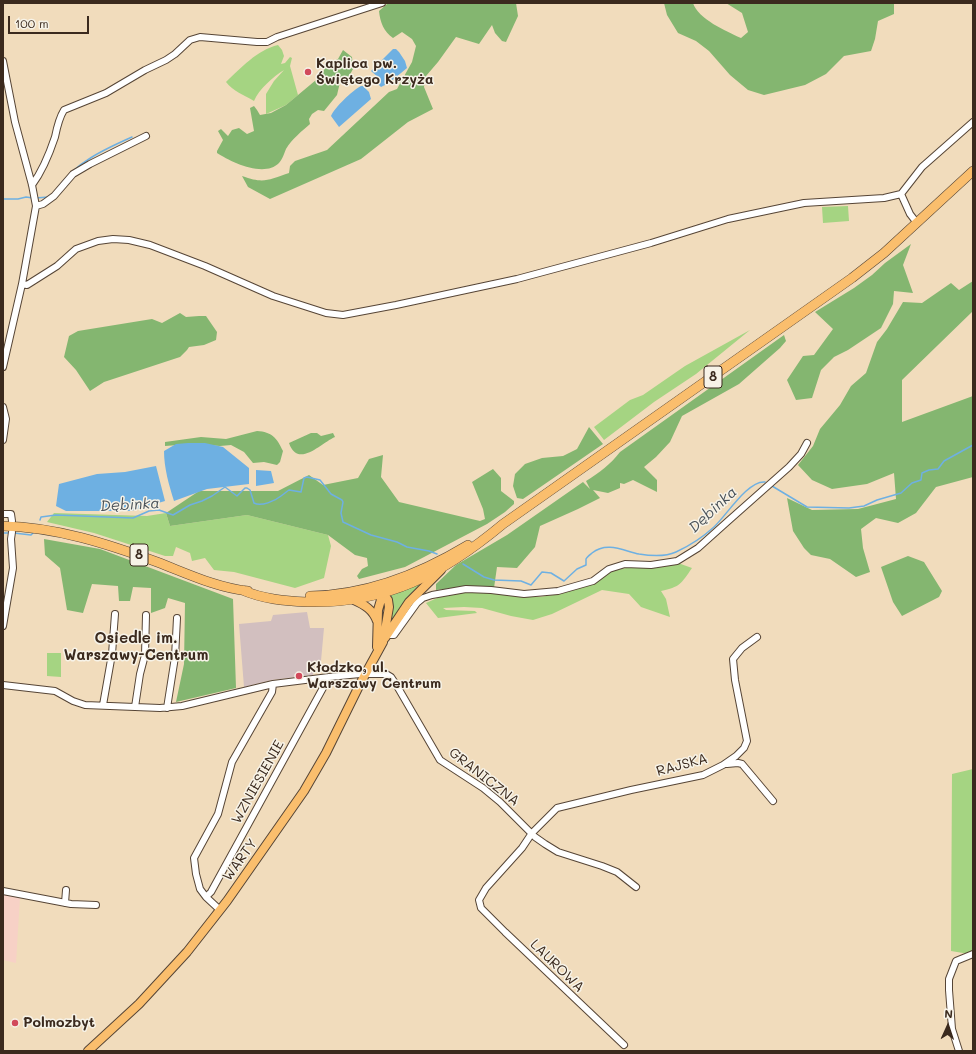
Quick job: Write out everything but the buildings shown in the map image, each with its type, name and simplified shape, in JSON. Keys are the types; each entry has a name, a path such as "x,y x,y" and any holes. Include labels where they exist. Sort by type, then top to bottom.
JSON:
{"highway":[{"name":"8","path":"270,596 331,595 382,589 413,582 442,569 456,556 852,278 881,255 973,171"},
{"name":"8","path":"3,526 55,532 99,542 125,550 202,579 270,596 310,602 354,600 456,556"}],"main road":[{"path":"385,639 408,602 442,569"},
{"name":"WARTY","path":"88,1051 127,1016 156,987 197,940 304,791 326,753 374,656 385,639 389,607 388,600 382,589"},
{"name":"WARTY","path":"374,656 378,640 379,604 382,589"},
{"path":"354,600 369,608 376,616 378,622"}],"street":[{"path":"32,185 36,180 51,146 60,116 64,110 106,93 145,70 166,60 190,40 200,37 248,42 267,42 382,3"},
{"path":"3,61 15,122 32,185 36,206 22,284 3,368"},
{"path":"22,284 28,286 57,266 76,249 89,243 113,239 129,240 150,245 205,266 273,296 326,313 343,315 517,279 651,244 728,219 791,205 884,198 901,194 922,168 973,122"},
{"path":"36,206 43,204 54,196 73,174 146,136"},
{"path":"901,194 910,214 917,223"},
{"path":"3,407 6,419 3,440"},
{"path":"385,639 394,635 423,598 432,595 466,589 524,594 558,591 593,581 608,569 625,564 651,565 677,561 698,548 788,467 801,454 807,443"},
{"path":"3,514 11,514 12,521"},
{"path":"3,626 13,568 10,539 12,532"},
{"path":"103,705 112,654 115,614"},
{"path":"135,707 140,674 145,655 146,615"},
{"path":"167,708 175,657 177,618"},
{"name":"RAJSKA","path":"479,900 486,888 522,848 532,833 557,808 631,790 703,775 724,765 736,756 744,748 747,741 735,680 733,659 742,648 757,637"},
{"name":"GRANICZNA","path":"365,675 386,674 391,677 419,721 440,760 483,788 545,844 558,852 617,872 636,887"},
{"path":"3,685 55,691 73,701 85,705 167,708 182,706 273,684 329,677 365,675"},
{"name":"WZNIESIENIE","path":"206,897 211,892 329,677"},
{"path":"220,910 206,897 198,884 194,858 218,814 232,762 272,692 273,684"},
{"path":"724,765 738,762 742,764 773,802"},
{"path":"66,890 68,904"},
{"path":"3,891 68,904 96,906"},
{"name":"LAUROWA","path":"479,900 481,908 505,932 624,1045"},
{"path":"959,1051 952,1029 948,990 949,979 956,961 973,954"}],"shaded area":[{"path":"307,612 310,628 324,628 321,661 314,664 313,675 272,680 244,687 239,624 271,621 273,615"},
{"path":"3,894 20,897 16,963 3,960"}],"green space":[{"path":"516,3 518,16 506,42 502,41 495,33 492,25 479,44 456,37 426,76 424,87 433,109 408,122 361,159 270,199 248,187 242,176 256,180 271,179 289,173 290,166 295,161 327,150 389,92 397,89 412,62 416,46 412,39 402,32 393,38 385,30 381,23 379,11 387,4"},
{"path":"664,3 693,3 700,14 706,19 741,38 748,32 742,13 726,3 894,3 894,14 878,21 871,51 844,56 826,74 805,85 764,95 748,90 730,75 709,51 696,41 678,33 667,15"},
{"path":"278,45 284,56 281,64 285,63 290,57 292,58 290,66 298,95 286,105 266,114 266,94 274,81 284,70 275,76 259,92 254,101 235,90 226,82 256,55 270,47"},
{"path":"343,50 352,57 353,69 347,80 341,78 337,95 324,111 318,110 312,114 309,119 310,124 291,142 279,163 273,167 256,169 239,164 217,153 223,140 218,131 221,129 228,136 232,130 239,128 247,134 254,131 250,108 254,106 260,115 271,113 286,105 322,75 326,65 338,59"},
{"path":"848,206 849,221 823,223 822,207"},
{"path":"911,244 903,265 913,293 894,291 893,304 881,328 848,350 834,357 821,370 812,398 796,400 787,380 803,356 814,355 833,329 815,312 854,288"},
{"path":"973,281 973,311 902,380 902,422 973,396 973,477 936,487 916,513 898,523 876,518 861,529 863,548 870,572 856,577 830,559 811,555 804,548 793,531 787,498 812,510 858,509 896,499 894,473 867,484 832,489 812,480 798,465 813,446 820,429 840,405 851,386 866,373 877,342 887,329 903,302 922,303 951,283 959,290"},
{"path":"180,313 186,317 206,316 217,332 216,340 204,345 189,347 180,357 104,382 90,391 76,370 64,357 69,336 78,331 152,319 162,323"},
{"path":"750,330 696,374 654,402 604,440 594,427 630,400 643,395 685,366"},
{"path":"784,335 786,341 780,348 739,384 682,416 670,442 644,467 657,480 657,492 633,480 624,484 620,483 620,488 608,493 593,490 600,498 540,526 535,547 517,568 497,567 494,588 465,587 436,590 436,584 456,565 507,535 583,482 590,489 586,481 596,475 620,452"},
{"path":"589,427 603,444 523,499 517,498 513,486 515,474 525,464 542,458 563,456 577,449"},
{"path":"257,431 270,434 279,443 283,451 280,462 277,465 264,462 253,463 244,452 231,445 220,446 192,444 165,446 165,442 201,437 226,439"},
{"path":"311,433 317,433 321,436 333,433 335,437 304,454 298,454 293,450 289,443"},
{"path":"383,455 381,477 399,502 480,521 485,519 483,509 472,482 493,469 501,478 501,491 514,501 514,504 487,524 405,567 359,579 357,576 362,569 368,566 367,558 355,555 328,535 247,515 170,526 166,513 199,491 278,491 309,475 323,485 358,478 369,459"},
{"path":"54,513 147,516 166,513 170,526 247,515 328,535 331,546 324,578 295,588 234,572 214,570 205,558 192,561 190,553 176,547 173,556 165,556 94,533 47,522"},
{"path":"44,539 100,549 233,599 236,688 176,702 184,664 185,603 168,598 165,608 151,613 151,588 133,587 130,601 119,601 118,586 92,584 83,613 67,610 60,568 45,555"},
{"path":"908,556 924,562 942,591 939,597 902,616 893,602 881,567"},
{"path":"678,563 692,568 680,584 661,591 666,599 670,617 641,607 629,594 602,590 552,614 533,620 482,608 464,607 443,608 446,610 475,611 477,613 438,618 426,603 444,595 466,592 491,592 539,597 560,594 594,583 611,571 626,568 651,568"},
{"path":"433,576 386,634 388,595"},
{"path":"47,653 61,653 61,677 47,676"},
{"path":"973,769 973,953 969,954 951,951 952,774"}],"water":[{"path":"393,49 396,49 399,52 405,61 407,68 389,83 381,87 377,80 379,78 371,71"},
{"path":"361,86 369,92 371,99 339,127 331,116 344,100"},
{"path":"205,443 223,447 249,468 249,484 207,489 174,501 166,470 164,451 176,444"},
{"path":"156,466 165,501 131,511 66,511 56,506 59,484 97,474 125,472"},
{"path":"256,470 271,471 274,483 256,486"}],"waterway":[{"path":"58,188 73,171 92,157 132,137"},
{"path":"3,199 18,199 26,197 33,198"},
{"path":"36,198 48,197"},
{"name":"Dębinka","path":"772,486 807,507 849,508 864,506 877,500 901,493 912,483 921,480 922,473 929,470 938,469 944,461 973,445"},
{"name":"Dębinka","path":"40,520 41,517 56,515 133,518 149,511 159,510 173,515 190,505 212,496 225,487 237,496 245,488 247,488 250,490 254,503 264,504 275,500 289,490 301,492 304,478 307,477 320,480 331,494 342,500 341,513 343,522 371,535 397,542 407,547 437,554"},
{"name":"Dębinka","path":"463,564 484,577 494,580 521,581 531,585 542,572 551,573 564,581 577,569 586,565 586,559 588,556 598,549 610,547 639,554 658,556 672,554 696,541 714,527 745,492 758,483 765,482"},
{"name":"Dębinka","path":"3,533 10,533"},
{"name":"Dębinka","path":"14,533 31,535 33,533"}],"place":[{"name":"Kaplica pw. Świętego Krzyża","path":"308,72"},
{"name":"Kłodzko, ul. Warszawy Centrum","path":"299,676"},
{"name":"Polmozbyt","path":"15,1023"}],"district":[{"name":"Osiedle im. Warszawy-Centrum","path":"136,646"}]}
